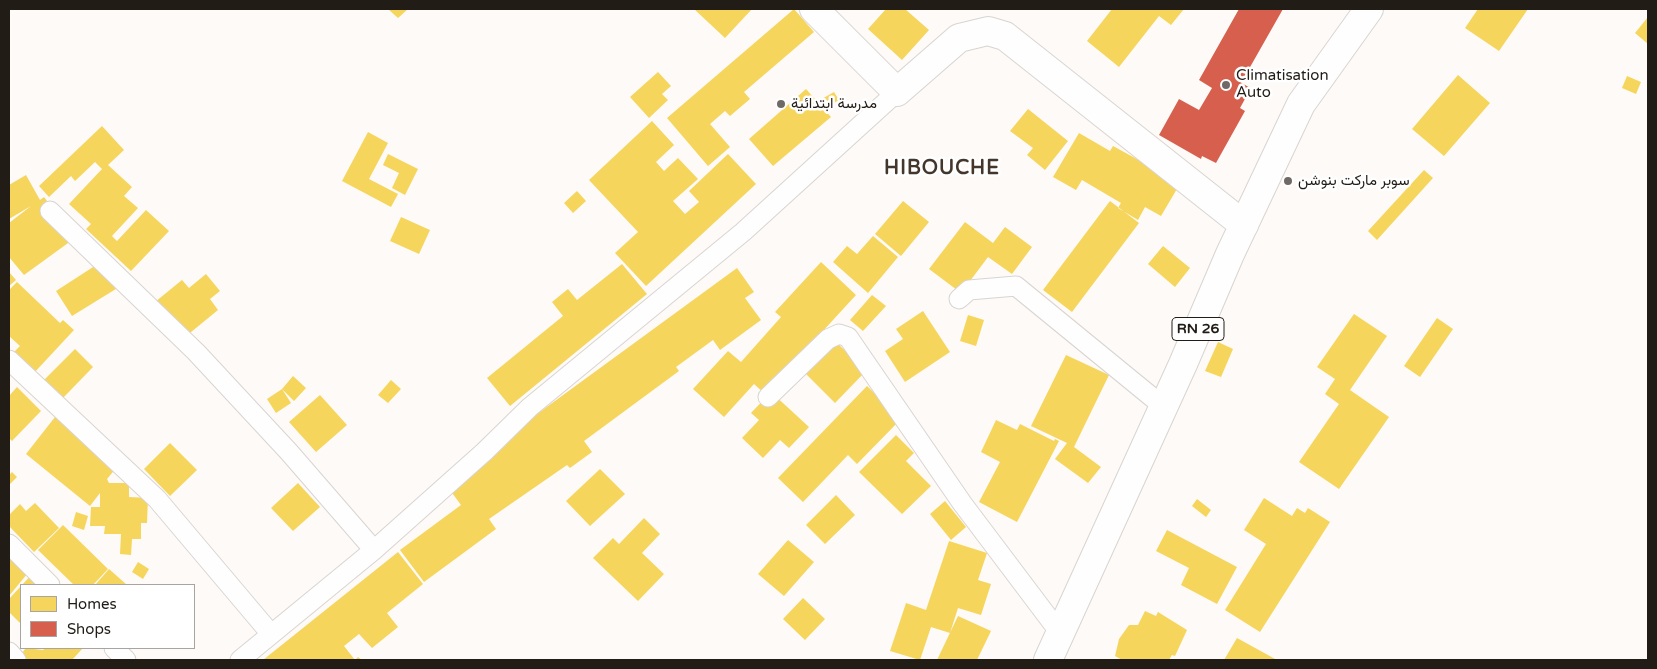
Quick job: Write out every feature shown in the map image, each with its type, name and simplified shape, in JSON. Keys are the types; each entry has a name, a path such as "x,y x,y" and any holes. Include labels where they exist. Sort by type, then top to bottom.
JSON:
{"main road":[{"path":"814,9 897,92 959,38 988,31 1005,36 1244,225"},
{"name":"RN 26","path":"1048,660 1300,104 1369,9"}],"street":[{"path":"240,660 374,550 484,452 530,407 743,232 897,92"},
{"path":"50,211 196,352 289,452 374,550"},
{"path":"960,299 969,290 1016,286 1164,407"},
{"path":"768,397 828,339 839,334 848,337 962,503 1060,634"},
{"path":"9,360 157,499 271,634"},
{"path":"9,544 49,584"},
{"path":"115,649 126,660"},
{"path":"9,652 16,660"}],"building: Homes":[{"path":"388,9 408,9 398,18"},
{"path":"694,9 752,9 725,38"},
{"path":"794,9 814,32 744,92 750,99 730,116 725,111 710,124 730,147 708,166 667,118"},
{"path":"886,9 905,9 929,30 902,60 868,29"},
{"path":"1112,9 1184,9 1171,25 1159,16 1119,67 1087,41"},
{"path":"1478,9 1528,9 1499,51 1465,28"},
{"path":"1648,17 1648,44 1635,33"},
{"path":"658,72 671,86 662,94 668,100 649,118 630,97"},
{"path":"1458,75 1490,103 1444,156 1412,129"},
{"path":"1627,76 1641,82 1636,94 1622,88"},
{"path":"806,89 831,117 773,166 749,139"},
{"path":"834,92 839,100 825,108 820,100"},
{"path":"1028,109 1068,141 1045,170 1027,155 1033,148 1010,131"},
{"path":"652,121 674,145 656,162 664,171 678,158 698,179 673,201 685,214 699,202 689,191 728,154 756,184 646,286 615,253 638,232 589,180"},
{"path":"102,126 124,150 108,165 132,187 124,196 138,208 112,236 117,241 146,210 169,231 131,271 86,229 91,224 69,204 102,169 95,162 75,181 71,176 49,197 39,186"},
{"path":"368,132 388,143 369,179 398,194 391,207 342,181"},
{"path":"1079,133 1110,151 1113,146 1144,163 1184,177 1161,216 1145,207 1138,220 1118,208 1121,203 1082,180 1076,190 1053,177"},
{"path":"388,154 418,169 405,195 392,188 399,173 383,165"},
{"path":"1424,170 1433,178 1377,240 1368,231"},
{"path":"26,175 40,200 44,197 75,238 24,275 9,257 9,223 31,206 9,219 9,185"},
{"path":"577,191 586,201 573,213 564,203"},
{"path":"903,201 929,222 901,256 875,234"},
{"path":"1110,201 1139,223 1072,312 1043,290"},
{"path":"401,217 430,230 419,254 390,241"},
{"path":"965,222 993,243 1005,227 1032,247 1012,274 988,257 961,293 929,269"},
{"path":"873,236 898,257 868,293 833,262 847,246 857,254"},
{"path":"1163,246 1190,268 1175,287 1148,264"},
{"path":"107,258 124,284 72,316 56,291"},
{"path":"821,262 856,295 765,394 754,384 724,417 693,389 728,351 741,362 781,317 775,312"},
{"path":"622,264 647,294 510,406 487,378 563,316 552,302 568,289 577,300"},
{"path":"737,268 754,292 745,298 761,320 720,350 713,340 676,367 679,371 584,441 592,452 570,468 567,465 489,519 496,529 424,582 400,550 461,505 444,482"},
{"path":"9,272 16,280 9,286"},
{"path":"206,274 220,291 210,299 218,310 185,337 155,302 182,280 189,288"},
{"path":"17,282 60,323 63,320 74,330 33,374 12,354 20,346 9,336 9,290"},
{"path":"872,295 886,306 863,331 850,320"},
{"path":"923,311 950,352 905,382 885,351 903,339 896,329"},
{"path":"1354,314 1387,336 1350,390 1389,417 1339,489 1299,462 1339,404 1325,394 1335,379 1317,367"},
{"path":"968,315 984,320 976,346 960,341"},
{"path":"1437,318 1453,329 1420,377 1404,366"},
{"path":"834,340 866,371 835,403 803,371"},
{"path":"1218,342 1233,349 1221,377 1205,371"},
{"path":"75,349 93,367 62,399 44,380"},
{"path":"1066,355 1109,375 1074,447 1101,467 1088,483 1055,459 1067,443 1031,426"},
{"path":"293,376 306,388 294,401 282,389"},
{"path":"391,380 401,389 388,403 378,395"},
{"path":"867,386 901,419 857,464 848,455 803,502 778,478"},
{"path":"17,387 41,411 12,441 9,438 9,396"},
{"path":"282,389 291,403 276,413 267,399"},
{"path":"771,392 809,427 789,448 780,440 763,458 742,438 759,420 751,413"},
{"path":"320,395 347,425 316,452 289,422"},
{"path":"55,417 117,467 107,479 109,483 129,483 129,497 148,498 147,523 141,523 141,539 132,539 131,555 120,554 121,534 104,534 105,526 90,526 91,507 100,507 100,493 90,506 26,454"},
{"path":"996,420 1017,430 1020,424 1054,441 1055,439 1059,441 1017,522 979,502 1000,462 981,452"},
{"path":"896,435 914,453 906,461 931,486 902,514 859,472"},
{"path":"170,443 197,470 170,496 144,469"},
{"path":"600,469 625,494 590,526 566,501"},
{"path":"12,472 17,477 10,484 9,475"},
{"path":"298,483 320,507 293,531 271,508"},
{"path":"836,495 855,515 825,544 806,525"},
{"path":"1264,498 1292,516 1297,508 1305,513 1308,508 1330,522 1260,632 1225,610 1266,544 1244,530"},
{"path":"1197,499 1211,510 1206,517 1192,506"},
{"path":"945,501 966,527 951,540 930,514"},
{"path":"35,503 59,528 34,552 9,526 9,515 20,504 26,511"},
{"path":"76,512 88,516 84,530 72,526"},
{"path":"644,518 660,534 642,553 664,574 638,601 593,558 613,538 619,544"},
{"path":"63,525 108,569 94,584 73,584 38,550"},
{"path":"1167,530 1237,567 1217,604 1181,585 1189,568 1156,551"},
{"path":"788,540 814,562 784,596 758,574"},
{"path":"949,541 987,553 978,580 991,584 981,615 958,608 950,633 931,627 920,660 890,651 906,603 926,610"},
{"path":"398,552 423,584 387,613 398,627 372,648 359,634 344,646 355,660 263,660"},
{"path":"9,556 32,568 9,596"},
{"path":"138,562 149,569 143,579 132,572"},
{"path":"109,569 126,584 96,584"},
{"path":"33,573 45,584 23,584"},
{"path":"20,587 20,623 9,612 9,599"},
{"path":"803,598 825,619 805,640 783,619"},
{"path":"1145,611 1156,616 1158,612 1187,630 1175,656 1172,655 1169,660 1122,660 1115,656 1119,639 1129,625 1138,625"},
{"path":"958,616 991,631 977,660 937,660"},
{"path":"1237,638 1277,660 1224,660"},
{"path":"25,649 82,649 72,660 28,660 21,654"}],"building: Shops":[{"name":"Climatisation Auto","path":"1239,9 1283,9 1241,83 1251,88 1240,108 1245,111 1216,163 1202,156 1201,159 1159,135 1179,99 1199,110 1212,88 1199,80"}],"place":[{"name":"Climatisation Auto","path":"1226,85"},
{"name":"مدرسة ابتدائية","path":"781,104"},
{"name":"سوبر ماركت بنوشن","path":"1288,181"}],"district":[{"name":"HIBOUCHE","path":"942,169"}]}
